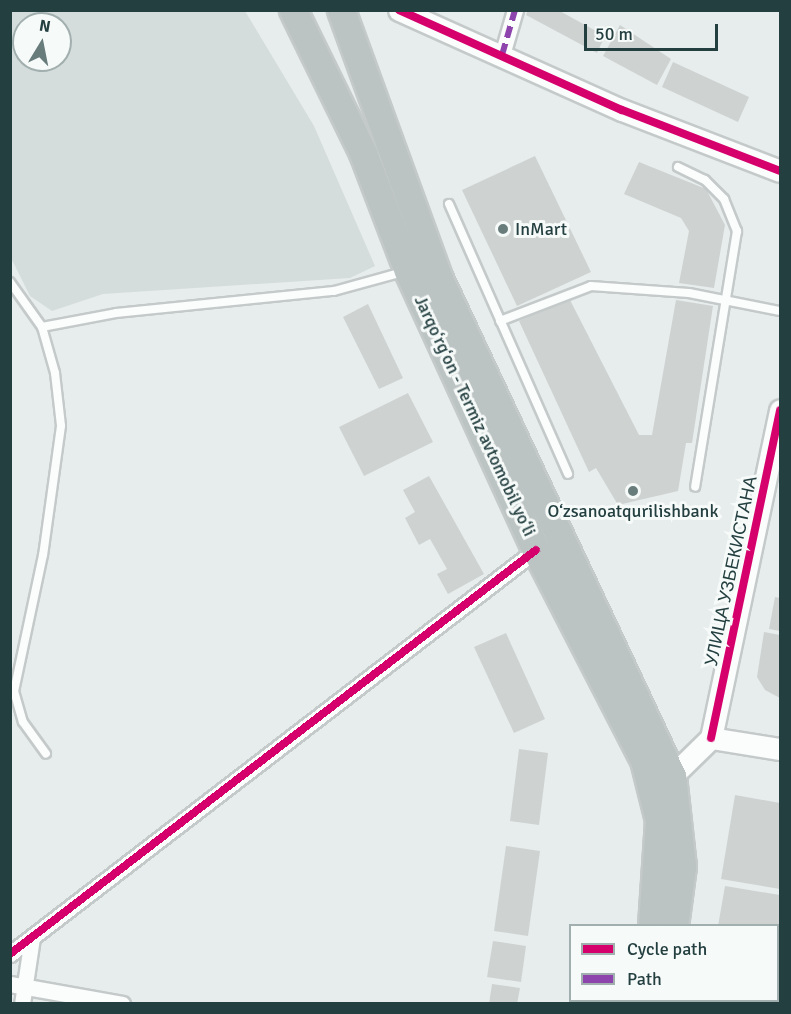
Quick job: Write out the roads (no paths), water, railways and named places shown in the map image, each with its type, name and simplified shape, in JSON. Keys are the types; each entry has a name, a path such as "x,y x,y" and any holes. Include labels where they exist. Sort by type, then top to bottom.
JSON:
{"highway":[{"name":"Jarqoʻrgʻon - Termiz avtomobil yoʻli","path":"293,10 363,153 408,271 536,550 644,760 655,790 660,856 652,924"},
{"name":"Jarqoʻrgʻon - Termiz avtomobil yoʻli","path":"342,10 439,279 672,776 682,866 674,924"}],"street":[{"path":"399,10 622,110 780,171"},
{"path":"502,55 515,10"},
{"name":"УЛИЦА УЗБЕКИСТАНА","path":"711,738 780,410"},
{"path":"10,954 536,550"},
{"path":"672,776 711,738 780,749"},
{"path":"22,1004 17,986 32,938"},
{"path":"17,986 122,1004"}],"lane":[{"path":"678,167 705,180 734,218 737,231 728,301 694,487"},
{"path":"449,204 567,474"},
{"path":"42,327 116,313 334,291 408,271"},
{"path":"10,282 42,327 55,373 61,426 44,555 14,692 24,722 46,754"},
{"path":"500,321 591,286 627,286 780,311"}],"place":[{"name":"InMart","path":"503,229"},
{"name":"Oʻzsanoatqurilishbank","path":"633,491"}]}
